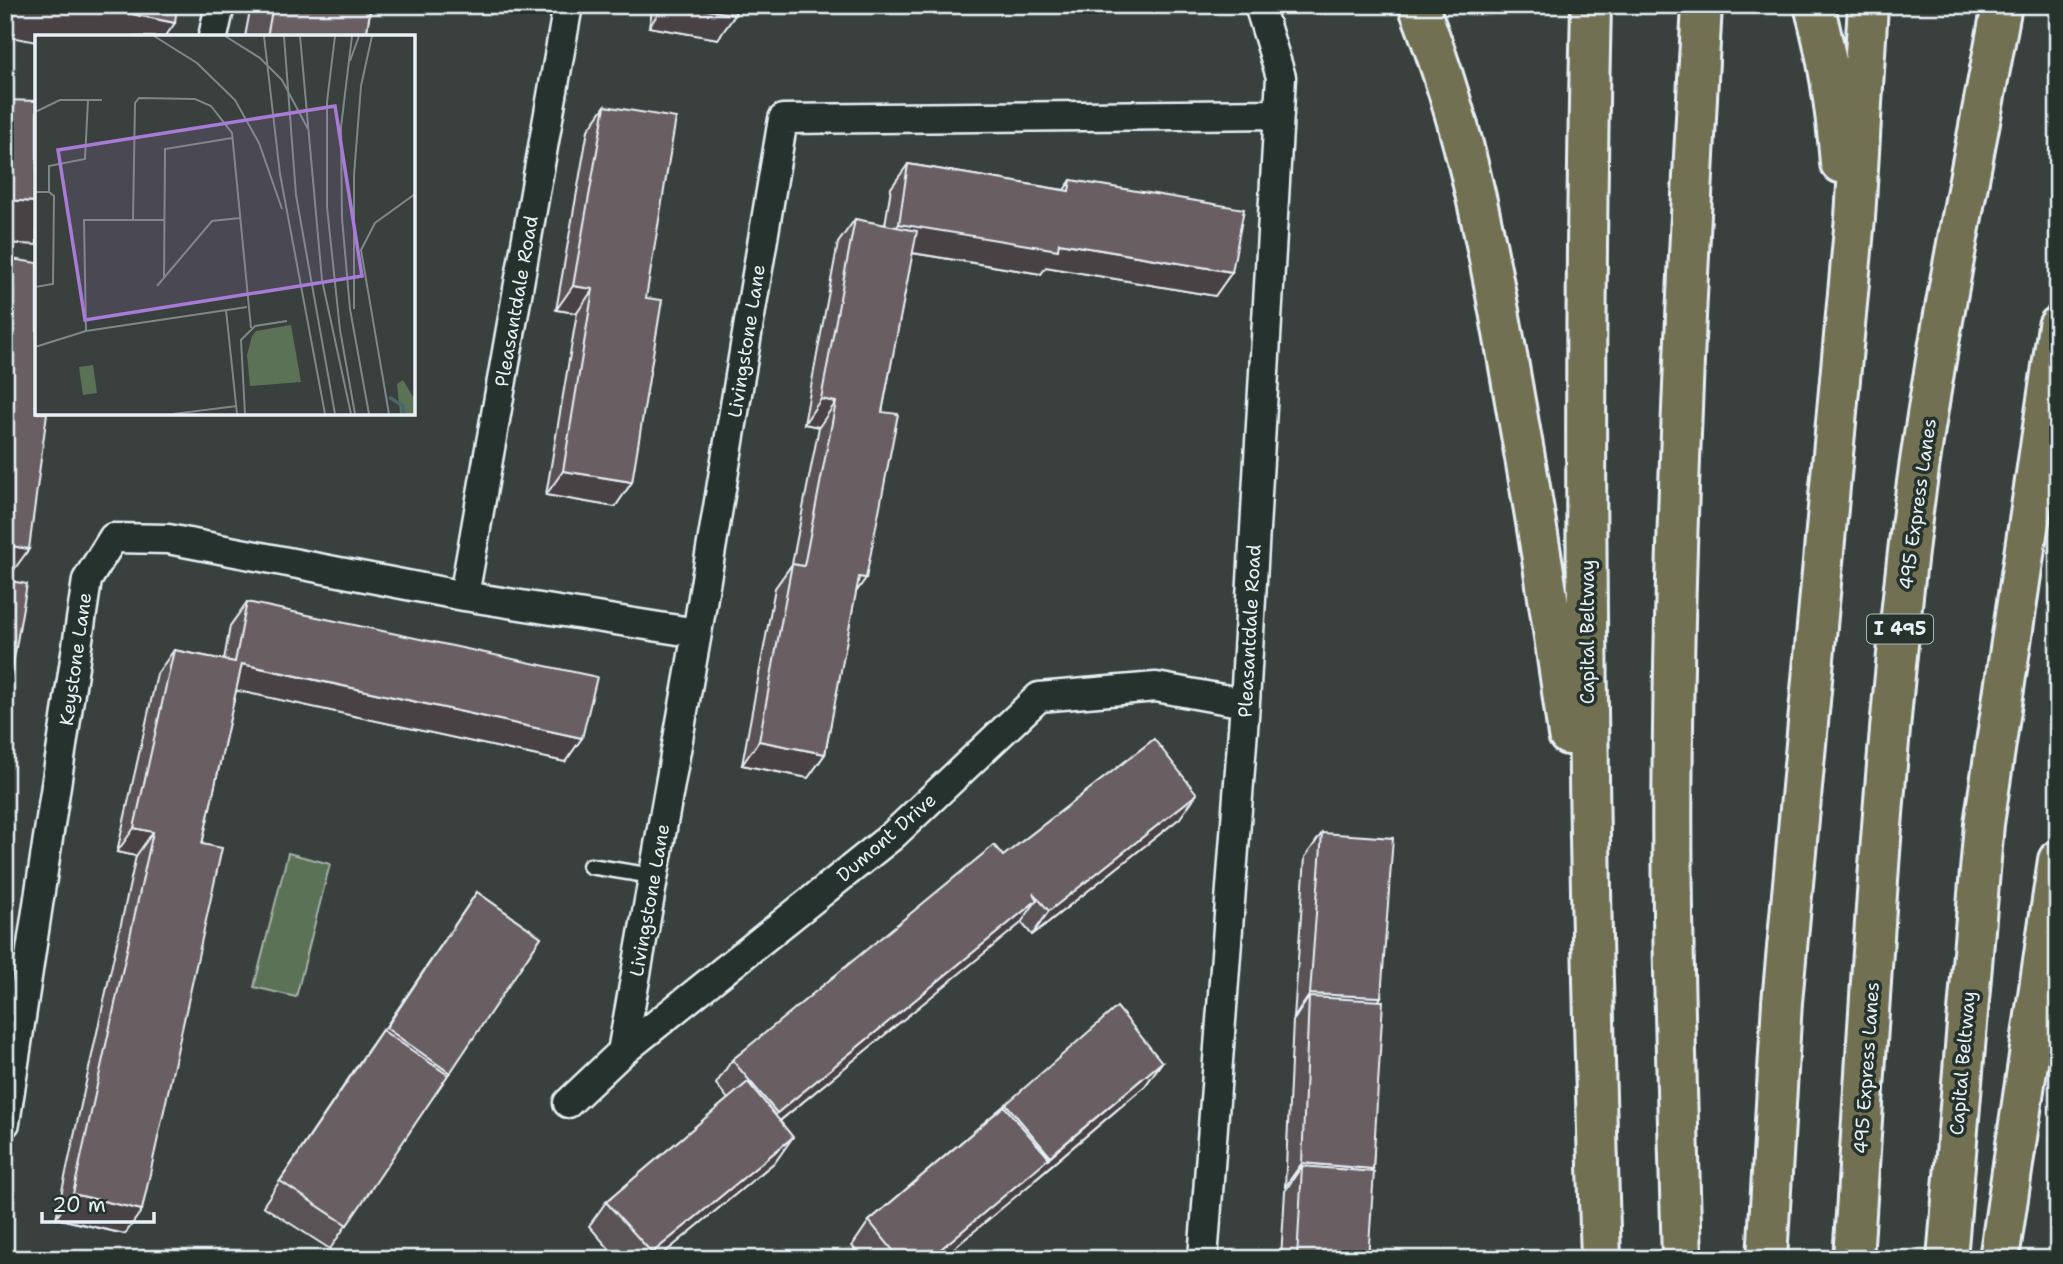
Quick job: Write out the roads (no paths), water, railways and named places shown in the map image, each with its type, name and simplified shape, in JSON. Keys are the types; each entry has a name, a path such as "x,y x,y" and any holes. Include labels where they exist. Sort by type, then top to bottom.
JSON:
{"highway":[{"path":"1418,5 1438,56 1471,179 1503,331 1559,671 1589,903"},
{"name":"Capital Beltway","path":"1591,5 1586,405 1589,903 1601,1259"},
{"path":"1682,1259 1672,855 1673,719 1691,207 1702,5"},
{"path":"1814,5 1824,42 1837,120 1842,273 1840,372"},
{"path":"1767,1259 1783,989 1855,218 1868,5"},
{"name":"495 Express Lanes","path":"1853,1259 1890,723 1908,552 1941,343 2002,5"},
{"name":"Capital Beltway","path":"1947,1259 1984,824 2058,326"},
{"path":"1999,1259 2058,860"}],"street":[{"path":"213,35 220,5"},
{"name":"Pleasantdale Road","path":"464,596 568,5"},
{"name":"Pleasantdale Road","path":"1203,1259 1245,703 1281,77 1259,5"},
{"name":"Livingstone Lane","path":"622,1052 697,633 783,119 1279,114"},
{"name":"Keystone Lane","path":"5,1123 87,580 113,538 168,539 464,596 697,633"},
{"name":"Dumont Drive","path":"568,1103 622,1052 892,836 1039,697 1156,687 1245,703"}],"lane":[{"path":"590,866 653,876"}]}
